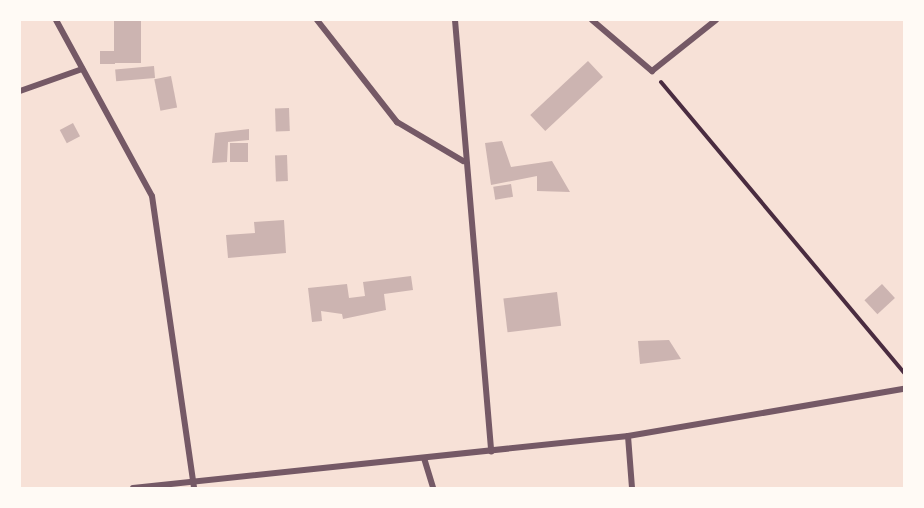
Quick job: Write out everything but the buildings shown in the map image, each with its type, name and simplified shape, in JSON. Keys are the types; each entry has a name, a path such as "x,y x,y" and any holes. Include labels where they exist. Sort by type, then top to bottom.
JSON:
{"street":[{"path":"56,20 152,196 194,485"},
{"path":"317,20 398,122 463,160"},
{"path":"455,20 463,160 491,451"},
{"path":"592,20 652,70 716,20"},
{"path":"20,91 82,69"},
{"path":"133,489 194,485 628,436 904,389"},
{"path":"628,436 632,489"},
{"path":"424,458 433,489"}],"path":[{"path":"652,70 904,373"}]}
